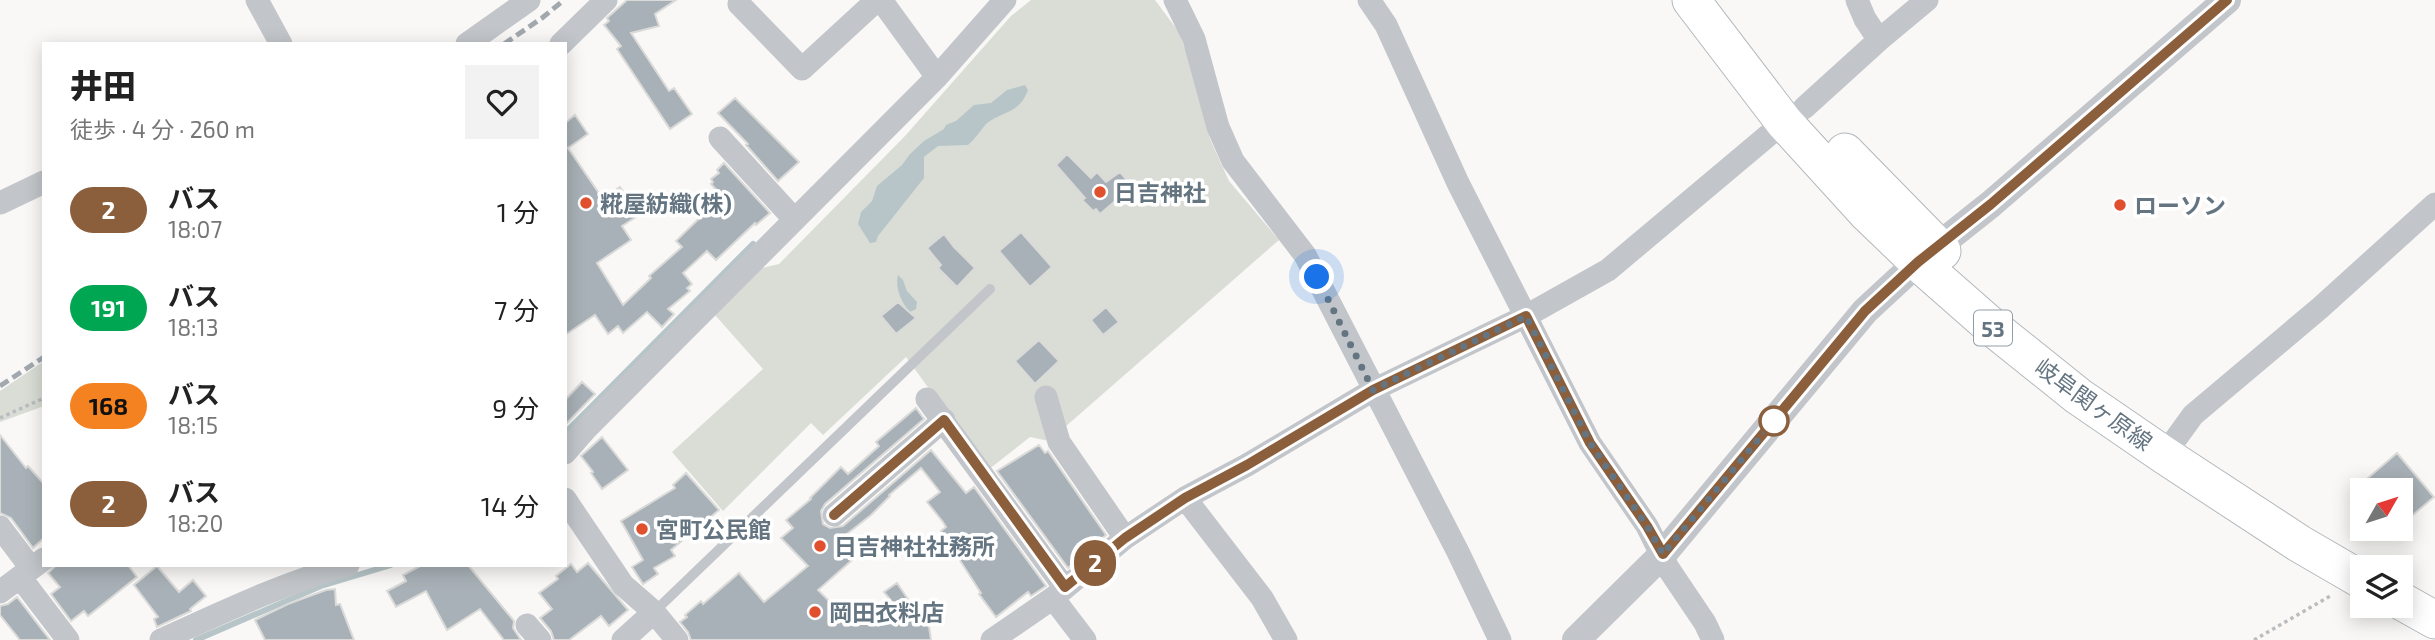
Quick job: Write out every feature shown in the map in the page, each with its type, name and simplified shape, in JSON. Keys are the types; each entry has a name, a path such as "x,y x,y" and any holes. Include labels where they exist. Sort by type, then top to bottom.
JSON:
{"main road":[{"name":"岐阜関ヶ原線","path":"1691,0 1794,115"},
{"name":"岐阜関ヶ原線","path":"1720,0 1794,115 1868,214 1928,255 1992,327 2078,396 2170,448 2301,544 2350,567"},
{"path":"2413,584 2435,596"},
{"path":"2413,608 2435,620"}],"street":[{"path":"257,0 280,42"},
{"path":"470,42 530,0"},
{"path":"563,42 606,0"},
{"path":"740,0 739,4 803,69 879,0 937,78"},
{"path":"567,451 794,219 937,78 1005,0"},
{"path":"1175,0 1194,39 1218,127 1233,161 1305,255 1458,552 1500,640"},
{"path":"1369,0 1386,25 1458,183 1590,443 1647,526 1668,568 1705,623 1713,640"},
{"path":"1857,0 1865,19 1879,40"},
{"path":"992,640 1059,593 1125,538 1185,498 1247,465 1373,390 1526,316 1608,270 1927,0"},
{"path":"1576,640 1663,554 1865,311 2227,0"},
{"path":"720,138 794,219"},
{"path":"0,203 41,190"},
{"path":"2170,448 2193,415 2320,308 2435,204"},
{"path":"1046,397 1059,442 1125,538"},
{"path":"927,399 944,420 1059,593 1085,640"},
{"path":"834,515 944,420"},
{"path":"1185,498 1262,598 1286,640"},
{"path":"567,502 623,585 654,612 677,640"},
{"path":"0,527 32,568 68,640"},
{"path":"162,640 269,591 341,567"},
{"path":"0,592 32,568"},
{"path":"623,640 654,612"}],"lane":[{"path":"654,612 990,289"}],"path":[{"path":"0,418 42,399"},
{"path":"2254,640 2350,584"}],"shaded area":[{"path":"1031,0 1155,0 1178,31 1194,71 1210,139 1229,181 1279,240 1049,441 1030,437 988,470 906,357 823,435 811,423 723,511 672,452 763,369 715,315 758,269 779,264 905,136 1011,16"},
{"path":"1025,85 1028,90 1020,104 986,124 968,145 938,146 924,157 924,178 876,242 870,243 858,224 861,212 872,201 877,186 902,165 924,141 956,121 974,105 991,103 1007,90"},
{"path":"898,275 917,302 916,309 910,312 900,295"},
{"path":"42,362 42,407 0,422 0,391"}],"building":[{"path":"627,0 676,0 655,14 659,26 631,33 669,91 674,88 692,114 670,129 617,49 621,46 604,25 609,21 607,18"},
{"path":"735,98 799,162 778,181 718,113"},
{"path":"575,115 588,134 568,148 603,199 620,187 639,215 622,226 631,240 597,263 623,305 651,278 649,276 682,247 676,241 722,196 711,184 711,179 719,173 717,170 724,163 770,213 756,225 755,223 716,260 707,251 683,273 692,284 687,288 690,291 668,309 674,314 662,327 647,312 623,333 618,326 608,334 595,315 567,334 567,121"},
{"path":"1067,154 1091,178 1097,172 1106,182 1120,172 1127,180 1115,191 1120,197 1100,214 1082,200 1085,198 1056,165"},
{"path":"1021,232 1052,267 1030,287 999,251"},
{"path":"944,234 975,268 957,287 938,268 941,265 927,248"},
{"path":"898,302 916,318 896,334 881,316"},
{"path":"1106,307 1119,322 1103,335 1091,320"},
{"path":"1039,340 1059,361 1035,384 1015,361"},
{"path":"582,382 595,394 567,423 567,398"},
{"path":"916,408 924,419 825,504 821,511 823,524 830,528 843,526 931,450 966,493 974,487 1046,586 1031,596 1028,592 996,617 941,531 946,527 927,502 940,492 921,468 843,537 859,554 818,590 840,612 893,603 884,592 897,583 922,620 928,619 931,640 691,640 680,622 687,617 685,615 701,601 703,604 739,573 764,602 808,566 781,538 793,528 786,520 811,499 841,467 848,474 879,446 876,442"},
{"path":"0,435 26,468 28,466 42,482 42,540 33,548 11,518 0,513"},
{"path":"602,437 628,470 602,489 581,456"},
{"path":"1039,445 1045,453 1048,451 1106,535 1068,568 997,471"},
{"path":"2397,453 2434,497 2413,515 2413,478 2368,478"},
{"path":"686,473 719,510 671,550 675,556 654,568 658,574 643,584 632,567 643,560 621,521 675,488 673,485"},
{"path":"588,563 628,610 609,626 601,616 569,640 554,640 551,631 540,618 552,609 539,593 558,579 556,576 571,564 577,572"},
{"path":"54,567 130,567 137,577 88,616 84,611 71,621 51,594 60,587 48,573"},
{"path":"158,567 179,592 193,580 206,596 190,609 191,611 157,627 154,619 158,617 134,585"},
{"path":"418,567 470,567 514,621 513,628 521,640 504,640 480,609 447,630 426,591 396,607 387,591 406,581 403,575"},
{"path":"335,589 336,605 340,604 354,640 265,640 255,620 288,604"},
{"path":"17,597 50,640 20,640 0,615 0,606"}],"waterway":[{"path":"567,431 753,244"},
{"path":"196,640 321,586 384,567"}],"railway":[{"path":"507,42 564,0"},
{"path":"0,386 42,358"}],"bus line":[{"name":"2","path":"834,515 944,420 1065,587 1125,538 1185,498 1247,465 1373,390 1526,316 1590,443 1663,554 1865,311 1918,262 1991,204 2227,0"}],"place":[{"name":"日吉神社","path":"1100,192"},
{"name":"糀屋紡織(株)","path":"586,203"},
{"name":"ローソン","path":"2120,205"},
{"name":"宮町公民館","path":"642,529"},
{"name":"日吉神社社務所","path":"820,546"},
{"name":"岡田衣料店","path":"815,612"}],"route":[{"path":"1317,277 1373,390 1526,316 1590,443 1663,554 1781,412 1774,421"}]}
